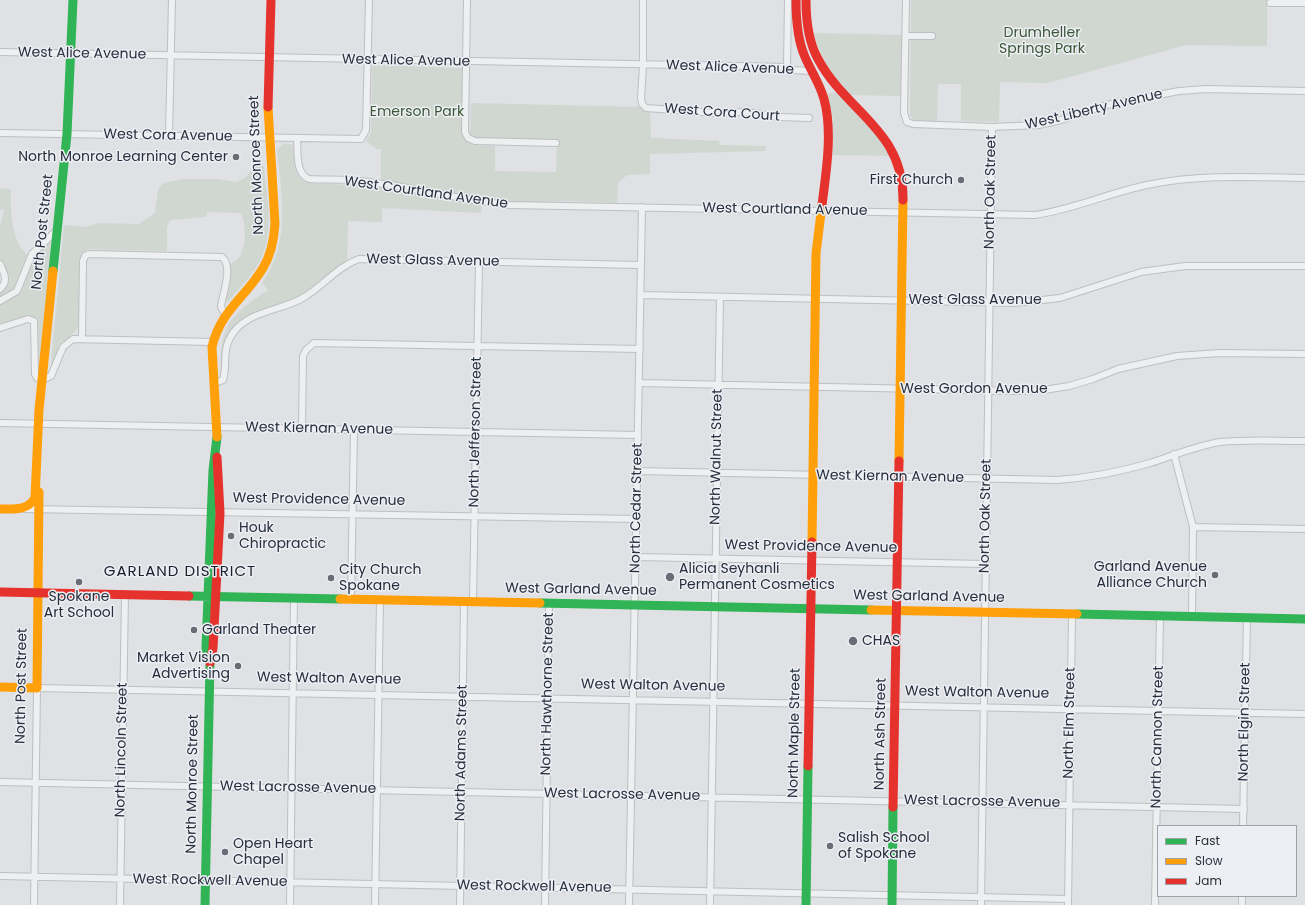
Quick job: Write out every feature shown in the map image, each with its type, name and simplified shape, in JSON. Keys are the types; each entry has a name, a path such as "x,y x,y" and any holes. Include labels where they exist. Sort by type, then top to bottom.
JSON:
{"main road":[{"name":"North Post Street","path":"22,509 31,505 35,498 38,424 67,134 72,0"},
{"name":"North Monroe Street","path":"205,905 210,662 206,648 212,596 219,470 216,455 217,427 212,342 218,326 225,314 260,273 272,247 275,224 269,137 271,0"},
{"name":"North Maple Street","path":"796,0 796,20 799,37 804,55 824,98 827,116 827,160 816,253 806,905"},
{"name":"North Ash Street","path":"806,0 808,31 814,52 822,68 833,83 874,125 890,146 898,166 903,187 904,213 898,610 892,905"},
{"name":"North Post Street","path":"37,467 40,509 37,688"},
{"name":"West Providence Avenue","path":"0,508 22,509"},
{"name":"West Garland Avenue","path":"0,592 1305,619"},
{"name":"West Walton Avenue","path":"0,687 37,688"}],"street":[{"path":"169,136 172,0"},
{"path":"367,60 369,0"},
{"path":"467,0 465,132 468,138 474,141 556,143"},
{"path":"643,0 643,65"},
{"path":"787,68 788,0"},
{"path":"906,0 906,36 932,36"},
{"path":"1270,3 1305,3"},
{"name":"West Liberty Avenue","path":"906,36 904,113 907,122 915,125 992,127 1039,125 1130,99 1179,91 1206,89 1305,91"},
{"name":"West Alice Avenue","path":"0,52 787,68 792,70 812,71"},
{"name":"West Cora Avenue","path":"0,133 361,139 366,130 367,60"},
{"name":"West Cora Court","path":"643,65 641,98 642,104 646,108 716,113 747,112 779,117 809,118"},
{"name":"North Oak Street","path":"981,905 988,302 992,127"},
{"name":"West Courtland Avenue","path":"297,138 300,171 306,178 309,179 349,180 510,205 1035,215 1059,211 1124,190 1170,181 1217,177 1305,178"},
{"name":"North Cedar Street","path":"629,905 636,605 642,207"},
{"path":"0,301 17,291 32,254 57,230"},
{"path":"82,339 84,257 91,254 218,257 224,259 227,280 220,307 225,314"},
{"name":"West Glass Avenue","path":"215,383 223,380 226,346 233,333 241,324 253,317 301,299 350,263 359,260 641,265"},
{"name":"North Jefferson Street","path":"469,601 474,516 478,347 478,262"},
{"path":"0,264 6,279 4,286 0,289"},
{"name":"West Glass Avenue","path":"641,295 902,301 1038,302 1060,298 1141,272 1185,266 1305,266"},
{"name":"North Walnut Street","path":"710,905 720,297"},
{"path":"0,328 28,319 34,321 35,374 37,378 42,380 51,376 66,343 73,339 212,342"},
{"path":"302,429 303,356 305,351 314,344 640,349"},
{"name":"West Gordon Avenue","path":"639,383 988,391 1044,390 1069,386 1093,379 1118,369 1177,356 1220,353 1305,354"},
{"name":"West Kiernan Avenue","path":"0,423 638,436"},
{"path":"351,599 354,430"},
{"name":"West Kiernan Avenue","path":"638,471 1057,480 1080,478 1136,467 1174,454 1219,442 1305,441"},
{"path":"1174,454 1193,527 1192,617"},
{"name":"West Providence Avenue","path":"22,509 637,519"},
{"path":"1193,527 1305,529"},
{"name":"West Providence Avenue","path":"636,557 986,564"},
{"name":"North Lincoln Street","path":"120,905 122,690 125,594"},
{"path":"290,905 294,598"},
{"path":"375,905 380,600"},
{"name":"North Adams Street","path":"460,905 463,696 469,601"},
{"name":"North Hawthorne Street","path":"545,905 549,603"},
{"name":"North Elm Street","path":"1068,902 1072,614"},
{"name":"North Cannon Street","path":"1155,905 1160,616"},
{"name":"North Elgin Street","path":"1244,825 1247,618"},
{"name":"West Walton Avenue","path":"37,688 1305,714"},
{"name":"North Post Street","path":"34,905 34,783 37,688"},
{"name":"West Lacrosse Avenue","path":"0,782 1244,808"},
{"name":"West Rockwell Avenue","path":"0,876 981,897 1068,902"}],"green space":[{"name":"Drumheller Springs Park","path":"911,0 1267,0 1267,46 1186,45 1048,83 1000,82 999,122 961,121 961,84 938,84 937,121 915,121 910,116"},
{"path":"813,33 903,35 902,96 849,95 837,81 828,66"},
{"name":"Emerson Park","path":"374,65 463,68 463,137 471,145 495,146 495,171 556,172 557,140 472,138 470,135 471,103 640,107 650,112 651,138 719,141 720,145 766,146 765,151 650,154 650,174 627,175 618,183 617,203 569,201 509,203 381,180 381,149 377,149 366,141 371,132 372,68"},
{"path":"837,92 872,128 891,156 833,155 833,119 827,94"},
{"path":"284,143 293,145 296,171 301,179 306,183 375,186 482,205 481,213 382,208 382,222 348,221 347,261 306,294 233,330 222,364 221,373 222,344 230,323 245,307 268,290 262,283 271,267 281,235 282,202 277,150"},
{"path":"264,166 269,217 267,242 257,266 228,302 226,300 229,288 229,264 240,256 243,250 245,234 241,213 207,212 206,217 170,220 167,227 167,251 88,249 83,253 81,258 80,325 63,345 50,375 64,225 86,227 99,223 139,224 155,213 158,190 163,183 183,179 218,179 236,182 245,178 254,167"},
{"path":"0,188 11,189 12,217 16,238 26,254 34,257 49,243 52,244 39,375 37,318 30,316 0,326 0,292 7,287 10,278 0,258 0,227 4,210 0,210"}],"traffic: fast":[{"path":"53,271 67,134 73,0"},
{"path":"210,663 206,648 213,470 217,437"},
{"path":"189,596 340,599"},
{"path":"540,603 871,610"},
{"path":"1077,614 1305,619"},
{"path":"205,905 210,663"},
{"path":"806,905 808,766"},
{"path":"892,905 893,807"}],"traffic: slow":[{"path":"217,437 212,347 216,334 227,314 266,263 272,247 274,235 275,224 268,107"},
{"path":"899,461 903,200"},
{"path":"812,542 816,253 822,205"},
{"path":"0,509 15,509 24,507 35,498 39,410 53,271"},
{"path":"0,687 37,688 39,492"},
{"path":"340,599 540,603"},
{"path":"871,610 1077,614"}],"traffic: jam":[{"path":"268,107 271,0"},
{"path":"796,0 800,43 822,93 827,111 828,152 822,205"},
{"path":"806,0 808,31 818,59 830,78 884,139 894,156 901,176 903,200"},
{"path":"210,663 213,648 220,513 217,457"},
{"path":"893,807 899,461"},
{"path":"808,766 812,542"},
{"path":"0,592 189,596"}],"place":[{"name":"North Monroe Learning Center","path":"236,157"},
{"name":"First Church","path":"961,180"},
{"name":"Houk Chiropractic","path":"231,536"},
{"name":"Garland Avenue Alliance Church","path":"1215,575"},
{"name":"Alicia Seyhanli Permanent Cosmetics","path":"670,577"},
{"name":"City Church Spokane","path":"331,578"},
{"name":"Spokane Art School","path":"79,582"},
{"name":"Garland Theater","path":"194,630"},
{"name":"CHAS","path":"853,641"},
{"name":"Market Vision Advertising","path":"238,666"},
{"name":"Salish School of Spokane","path":"830,846"},
{"name":"Open Heart Chapel","path":"225,852"}],"district":[{"name":"GARLAND DISTRICT","path":"180,572"}]}
